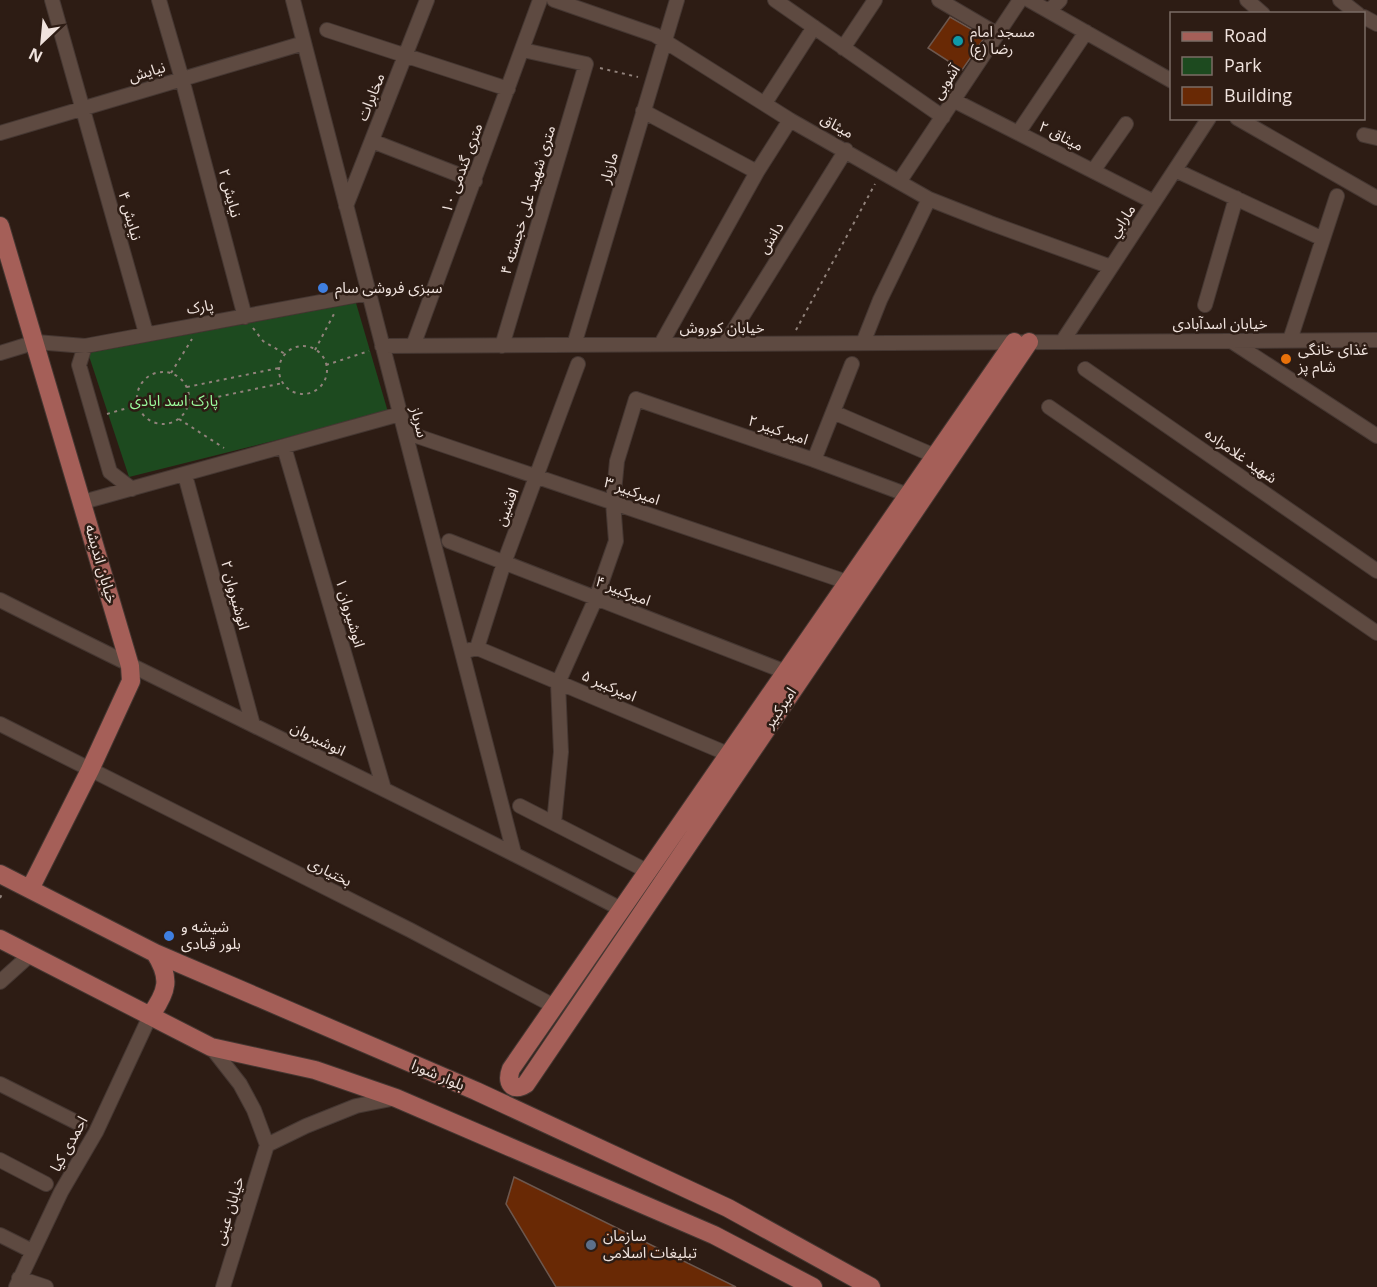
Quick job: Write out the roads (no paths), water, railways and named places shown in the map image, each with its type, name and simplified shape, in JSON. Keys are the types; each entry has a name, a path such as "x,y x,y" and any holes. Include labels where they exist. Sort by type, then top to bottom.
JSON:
{"main road":[{"name":"خیابان اندیشه","path":"0,226 130,666 130,681 90,770 30,890"},
{"name":"امیرکبیر","path":"511,1069 847,582 875,555 908,495 935,456 1021,342"},
{"name":"امیرکبیر","path":"532,1074 875,555 1021,342"},
{"name":"بلوار شورا","path":"0,874 155,952 476,1091 728,1208 871,1287"},
{"path":"0,939 211,1047 315,1070 396,1098 714,1235 813,1287"},
{"path":"150,1016 162,998 166,985 165,968 155,952"},
{"path":"511,1069 508,1077 510,1083 515,1087 526,1084 532,1074"},
{"path":"476,1091 511,1069"},
{"path":"531,1116 532,1074"}],"street":[{"name":"نیایش ۴","path":"52,0 146,333"},
{"name":"نیایش ۲","path":"159,0 245,317"},
{"name":"سرباز","path":"293,0 514,853"},
{"name":"مخابرات","path":"346,206 427,0"},
{"name":"۱۰ متری گندمی","path":"413,346 540,0"},
{"name":"میثاق","path":"554,0 655,35 790,120 929,199 1111,267"},
{"name":"مازیار","path":"574,345 677,0"},
{"path":"775,0 943,117"},
{"path":"843,48 875,0"},
{"path":"939,0 997,34"},
{"name":"آشوبی","path":"899,182 1020,0"},
{"path":"1029,0 1170,80"},
{"path":"1049,11 1060,0"},
{"path":"1247,0 1261,12"},
{"path":"1340,0 1355,12"},
{"path":"765,103 813,27"},
{"path":"327,30 508,89"},
{"path":"1018,133 1086,32"},
{"name":"نیایش","path":"0,133 304,43"},
{"name":"۴ متری شهید علی خجسته","path":"502,346 586,64 523,50"},
{"name":"میثاق ۲","path":"953,100 1154,202"},
{"path":"643,111 757,172"},
{"path":"661,344 757,172 790,120"},
{"name":"مارابي","path":"1062,342 1208,120"},
{"path":"1240,120 1377,198"},
{"path":"1093,171 1126,124"},
{"path":"372,141 475,181"},
{"name":"دانش","path":"725,344 846,150"},
{"path":"1175,170 1323,239"},
{"path":"1290,340 1337,196"},
{"path":"1205,305 1236,198"},
{"path":"862,343 880,300 929,199"},
{"name":"پارک","path":"36,342 85,346 146,333 369,294"},
{"name":"خیابان اسدآبادی","path":"1062,342 1377,340"},
{"path":"1231,341 1377,436"},
{"path":"0,353 36,342"},
{"name":"خیابان کوروش","path":"382,346 1062,342"},
{"path":"85,346 79,365 110,472 132,489"},
{"name":"افشین","path":"477,648 504,563 578,364"},
{"path":"814,460 852,364"},
{"name":"شهید غلامزاده","path":"1085,369 1377,571"},
{"name":"امیر کبیر ۲","path":"613,502 617,461 636,399 908,495"},
{"path":"1049,407 1377,633"},
{"path":"833,412 935,456"},
{"path":"83,502 400,414"},
{"name":"امیرکبیر ۳","path":"405,432 847,582"},
{"name":"انوشیروان ۱","path":"284,447 384,789"},
{"name":"انوشیروان ۲","path":"185,475 254,725"},
{"path":"555,823 561,752 558,682 596,598 615,541 613,502"},
{"name":"امیرکبیر ۴","path":"449,541 786,672"},
{"name":"انوشیروان","path":"0,600 130,666 514,853 621,909"},
{"path":"462,652 477,648"},
{"name":"امیرکبیر ۵","path":"477,648 728,754"},
{"name":"بختیاری","path":"0,724 410,930 554,1006"},
{"path":"520,806 647,871"},
{"path":"0,982 30,955"},
{"name":"احمدی کیا","path":"17,1282 61,1192 96,1132 150,1016"},
{"path":"211,1047 240,1084 254,1110 267,1145 356,1106 396,1098"},
{"path":"0,1084 80,1124"},
{"name":"خیابان عینی","path":"223,1287 267,1145"},
{"path":"0,1160 46,1184"},
{"path":"0,1235 32,1251"},
{"path":"17,1282 46,1287"}],"place":[{"name":"مسجد امام رضا (ع)","path":"958,41"},
{"name":"سبزی فروشی سام","path":"323,288"},
{"name":"غذای خانگی شام پز","path":"1286,359"},
{"name":"شیشه و بلور قبادی","path":"169,936"},
{"name":"سازمان تبلیغات اسلامی","path":"591,1245"}],"park label":[{"name":"پارک اسد ابادی","path":"174,401"}]}
